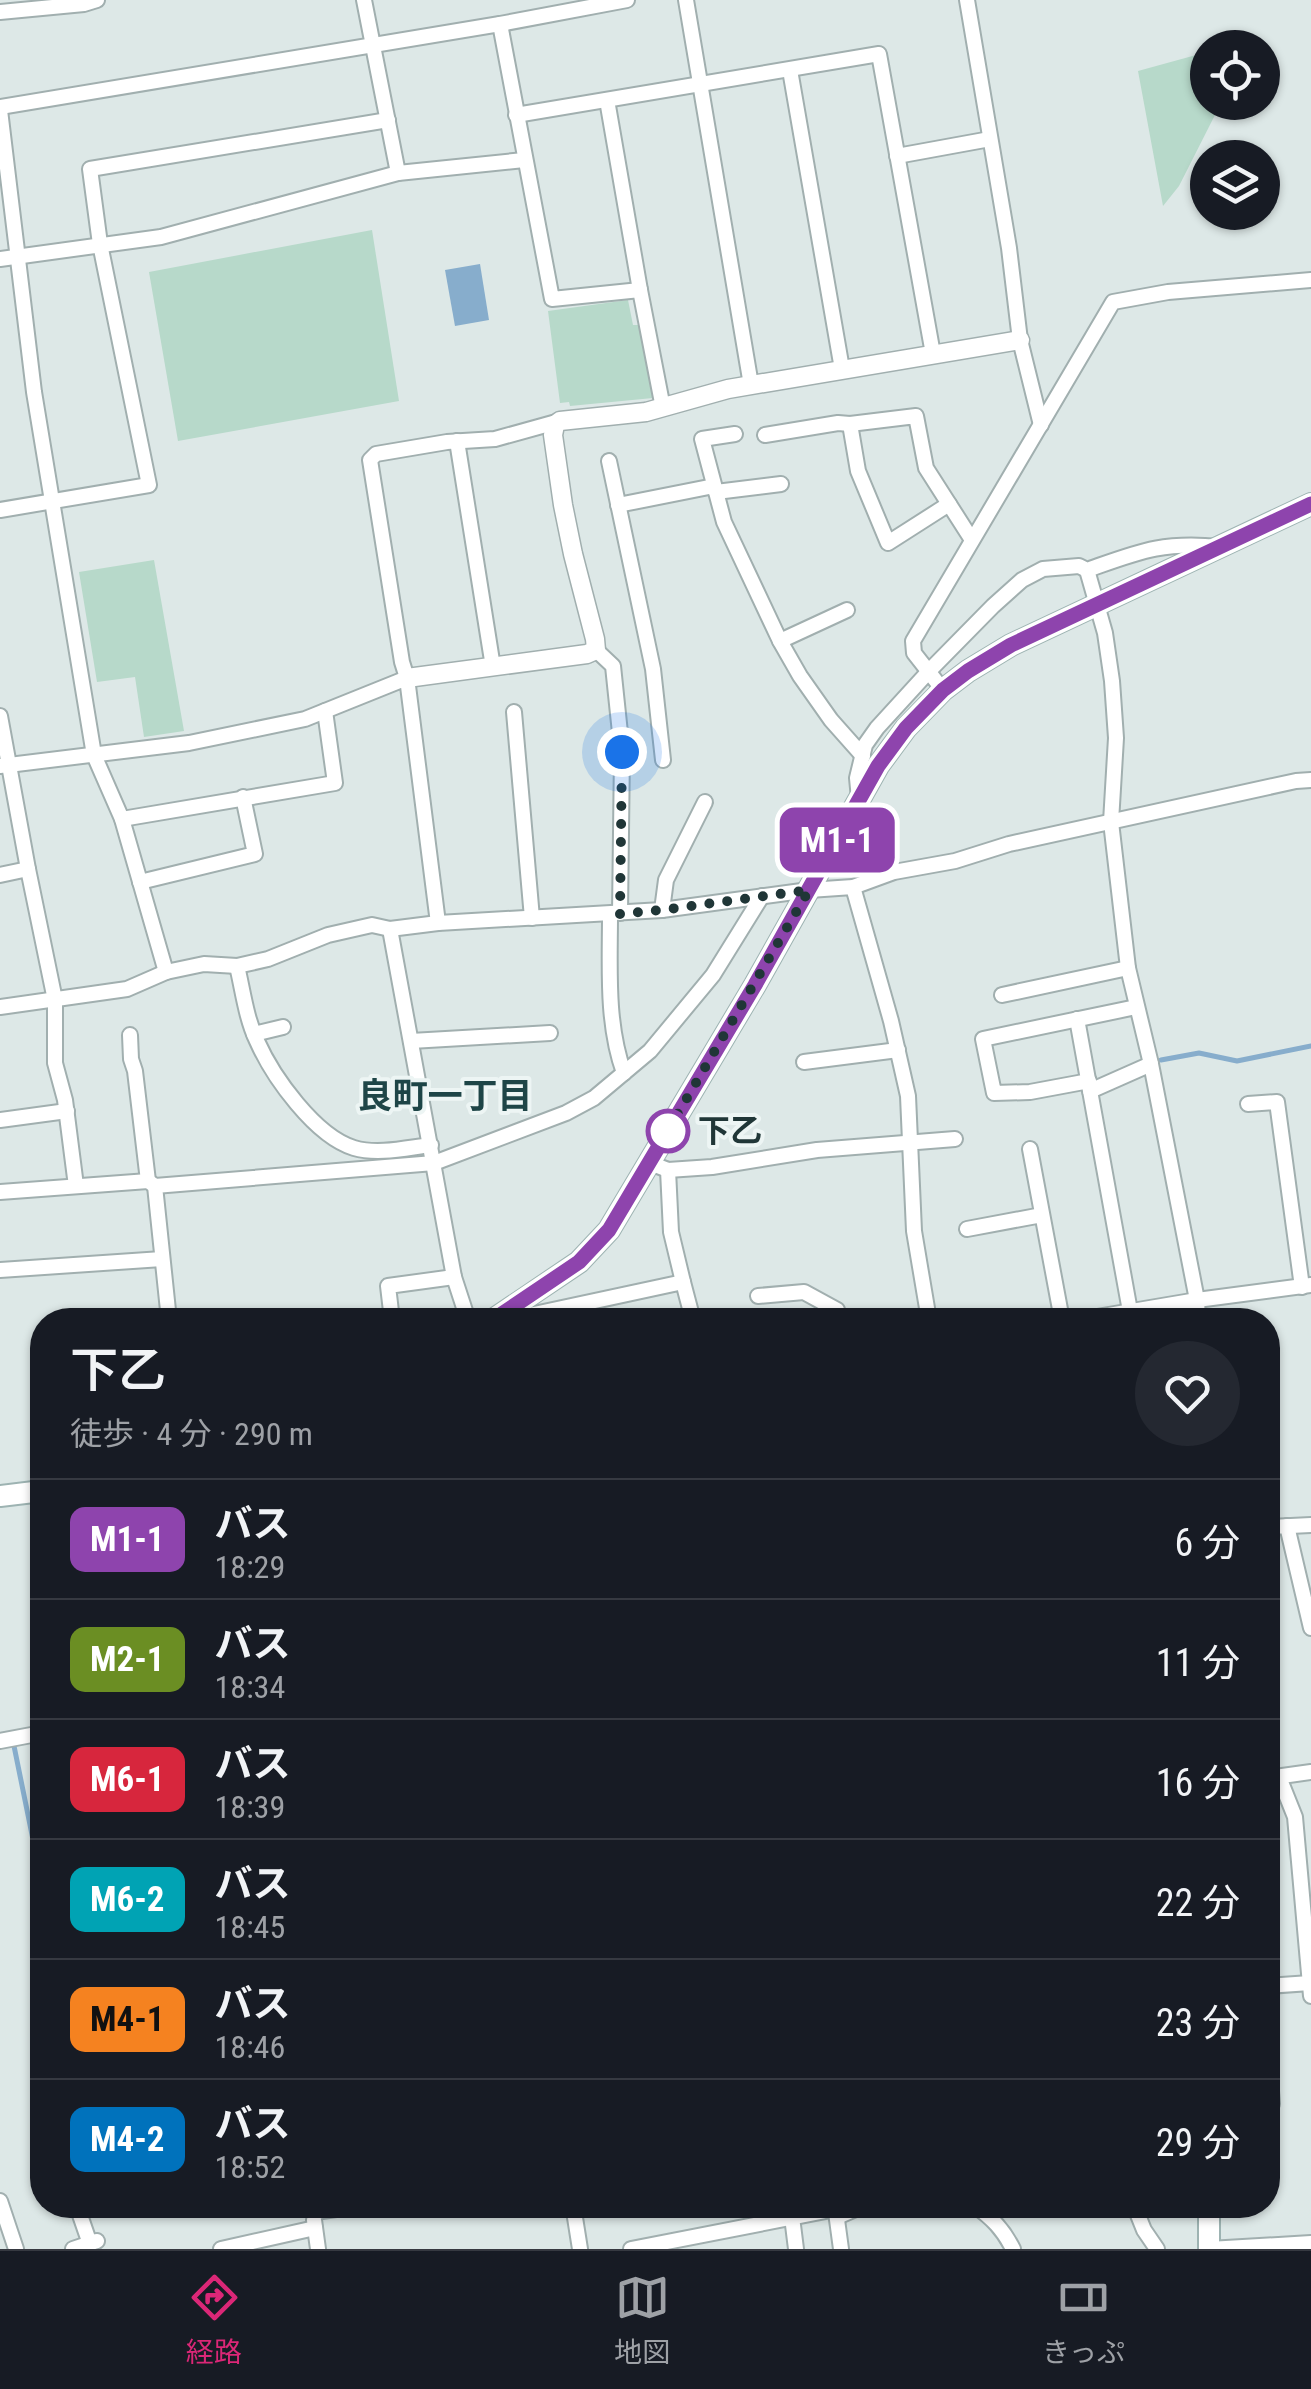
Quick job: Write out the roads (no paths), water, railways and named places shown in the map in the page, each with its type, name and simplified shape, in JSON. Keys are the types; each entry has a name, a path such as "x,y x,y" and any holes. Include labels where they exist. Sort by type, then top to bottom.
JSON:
{"main road":[{"path":"511,1308 579,1262 658,1166 878,766 906,728 943,690 1011,645 1311,504"},
{"path":"0,1496 30,1492"},
{"path":"1209,2218 1209,2249"}],"street":[{"path":"0,12 98,0"},
{"path":"364,0 398,174"},
{"path":"166,972 122,818 94,755 34,392 4,182 0,108 627,0"},
{"path":"686,0 751,385"},
{"path":"968,0 1009,248 1020,340 1041,425"},
{"path":"500,24 552,299 640,290"},
{"path":"516,115 879,54 933,354"},
{"path":"790,70 842,369"},
{"path":"608,100 663,408"},
{"path":"0,510 149,485 100,244 90,169 388,120"},
{"path":"898,156 990,139"},
{"path":"0,259 161,238 398,174 524,160"},
{"path":"943,690 914,653 913,641 1112,302 1168,292 1311,280"},
{"path":"438,923 407,678 370,460 376,454 495,439 560,421 663,408 728,389 1020,340"},
{"path":"765,436 916,416 926,468 972,540"},
{"path":"560,421 553,435 563,506 596,650 613,666 620,735 610,979 614,1047 624,1074"},
{"path":"850,424 858,471 888,543 949,504"},
{"path":"735,434 702,440 724,522 800,676 862,756"},
{"path":"457,441 493,667"},
{"path":"609,461 653,670 663,760"},
{"path":"618,505 715,489 781,484"},
{"path":"1087,570 1166,546 1219,547"},
{"path":"859,800 857,778 865,745 930,670 1022,580 1058,566 1087,570 1106,633 1112,680 1116,738 1111,822 1128,968 1197,1308"},
{"path":"780,641 847,610"},
{"path":"4,766 189,743 305,718 407,678 596,650"},
{"path":"122,818 335,783 325,711"},
{"path":"514,712 532,918"},
{"path":"0,716 4,766 56,1000 56,1064 67,1111 76,1186"},
{"path":"0,1008 127,989 166,972 204,964 238,966 328,935 372,925 390,929 615,914 853,887 894,872 955,861 1009,844 1311,780"},
{"path":"140,882 255,854 242,797"},
{"path":"662,910 666,880 704,802"},
{"path":"0,875 28,869"},
{"path":"853,887 908,1096 914,1231 927,1308"},
{"path":"0,1192 434,1162 566,1112 594,1098 650,1051 714,975 762,896"},
{"path":"390,929 454,1276 464,1308"},
{"path":"238,966 254,1034 275,1072 315,1124 338,1142 370,1151 431,1144"},
{"path":"1002,996 1128,968"},
{"path":"1136,1008 983,1039 994,1093 1089,1086 1150,1064"},
{"path":"1077,1019 1129,1308"},
{"path":"254,1034 282,1027"},
{"path":"411,1040 550,1033"},
{"path":"130,1034 168,1308"},
{"path":"804,1062 898,1050"},
{"path":"1152,1308 1307,1286 1277,1102 1248,1104"},
{"path":"0,1120 67,1111"},
{"path":"690,1308 658,1166 712,1167 817,1150 955,1139"},
{"path":"1030,1149 1060,1308"},
{"path":"967,1230 1042,1215"},
{"path":"0,1270 162,1259"},
{"path":"391,1308 388,1286 454,1276"},
{"path":"562,1308 682,1282"},
{"path":"758,1296 804,1292 832,1308"},
{"path":"586,1303 587,1308"},
{"path":"1280,1526 1311,1525"},
{"path":"1286,1526 1311,1628"},
{"path":"0,1742 30,1736"},
{"path":"1280,1774 1311,1772"},
{"path":"1280,1781 1304,1842 1311,1996"},
{"path":"1280,1985 1310,1982"},
{"path":"1,2207 16,2249"},
{"path":"73,2249 94,2242 82,2218"},
{"path":"230,2248 307,2218"},
{"path":"315,2218 318,2249"},
{"path":"575,2218 580,2249"},
{"path":"631,2249 787,2218"},
{"path":"792,2218 796,2249"},
{"path":"837,2218 841,2249"},
{"path":"993,2218 1013,2249"},
{"path":"1139,2218 1157,2249"},
{"path":"1209,2249 1311,2243"}],"water":[{"path":"480,264 489,320 455,326 445,270"}],"waterway":[{"path":"1161,1060 1199,1053 1237,1061 1311,1046"},
{"path":"13,1741 30,1825"}],"place":[{"name":"下乙","path":"668,1131"}],"district":[{"name":"良町一丁目","path":"445,1096"}]}
